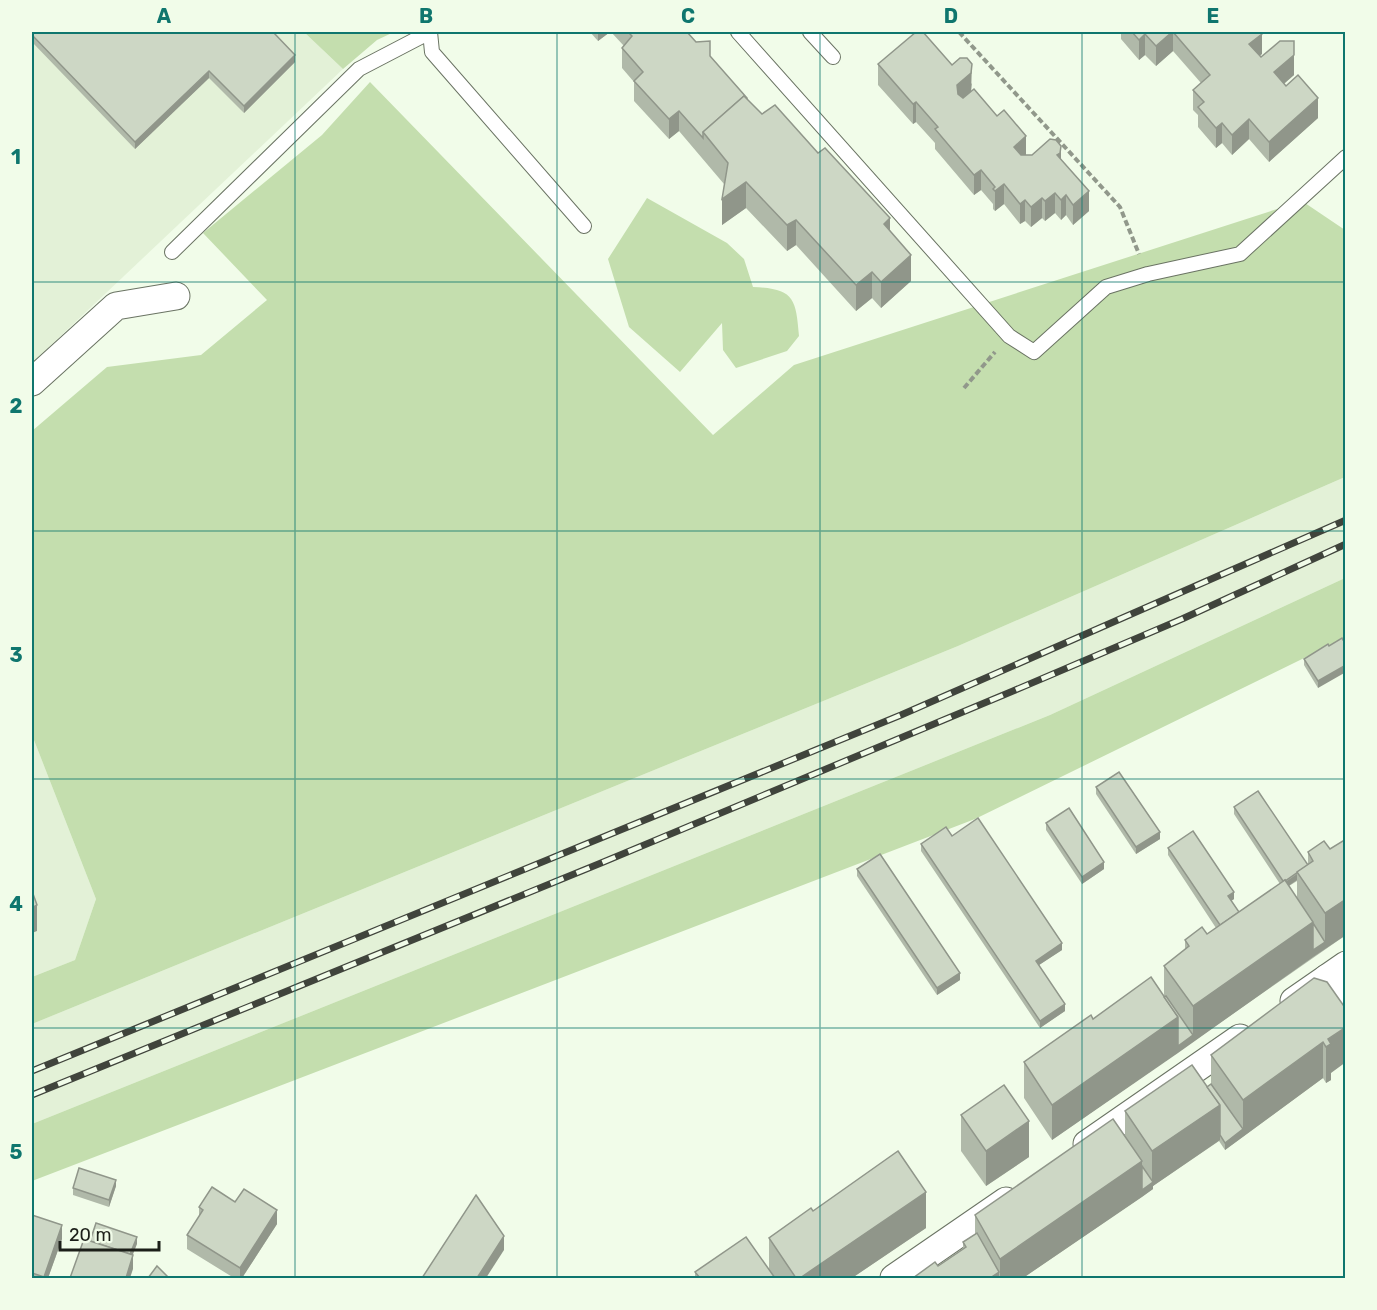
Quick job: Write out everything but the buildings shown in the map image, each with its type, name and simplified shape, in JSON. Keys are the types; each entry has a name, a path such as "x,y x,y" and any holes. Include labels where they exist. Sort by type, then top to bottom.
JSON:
{"street":[{"path":"32,382 117,306 176,296"},
{"path":"1071,1156 1336,972 1346,1005"},
{"path":"894,1278 1022,1190"}],"lane":[{"path":"172,252 359,69 430,32 432,52 584,226"},
{"path":"738,32 1010,336 1034,352 1106,287 1148,274 1240,254 1346,157"},
{"path":"810,32 833,57"}],"path":[{"path":"959,32 1120,207 1148,274"},
{"path":"964,388 1010,336"}],"shaded area":[{"path":"32,32 304,32 343,69 32,363"},
{"path":"1345,477 1345,578 1050,715 32,1124 32,1024 958,646"},
{"path":"32,735 96,899 75,960 32,977"}],"green space":[{"path":"304,32 394,32 377,40 343,69"},
{"path":"370,82 713,435 794,365 1302,201 1345,230 1345,477 958,646 32,1024 32,977 75,960 96,899 32,735 32,431 107,367 201,355 267,300 203,233 322,135"},
{"path":"647,198 727,243 744,259 753,287 777,290 790,298 796,312 799,336 787,351 736,368 723,350 722,323 680,372 629,327 608,259"},
{"path":"1345,578 1345,638 975,819 32,1181 32,1124 1050,715"}],"railway":[{"path":"32,1071 901,715 1346,520"},
{"path":"32,1095 601,863 1013,691 1182,619 1346,544"}]}
